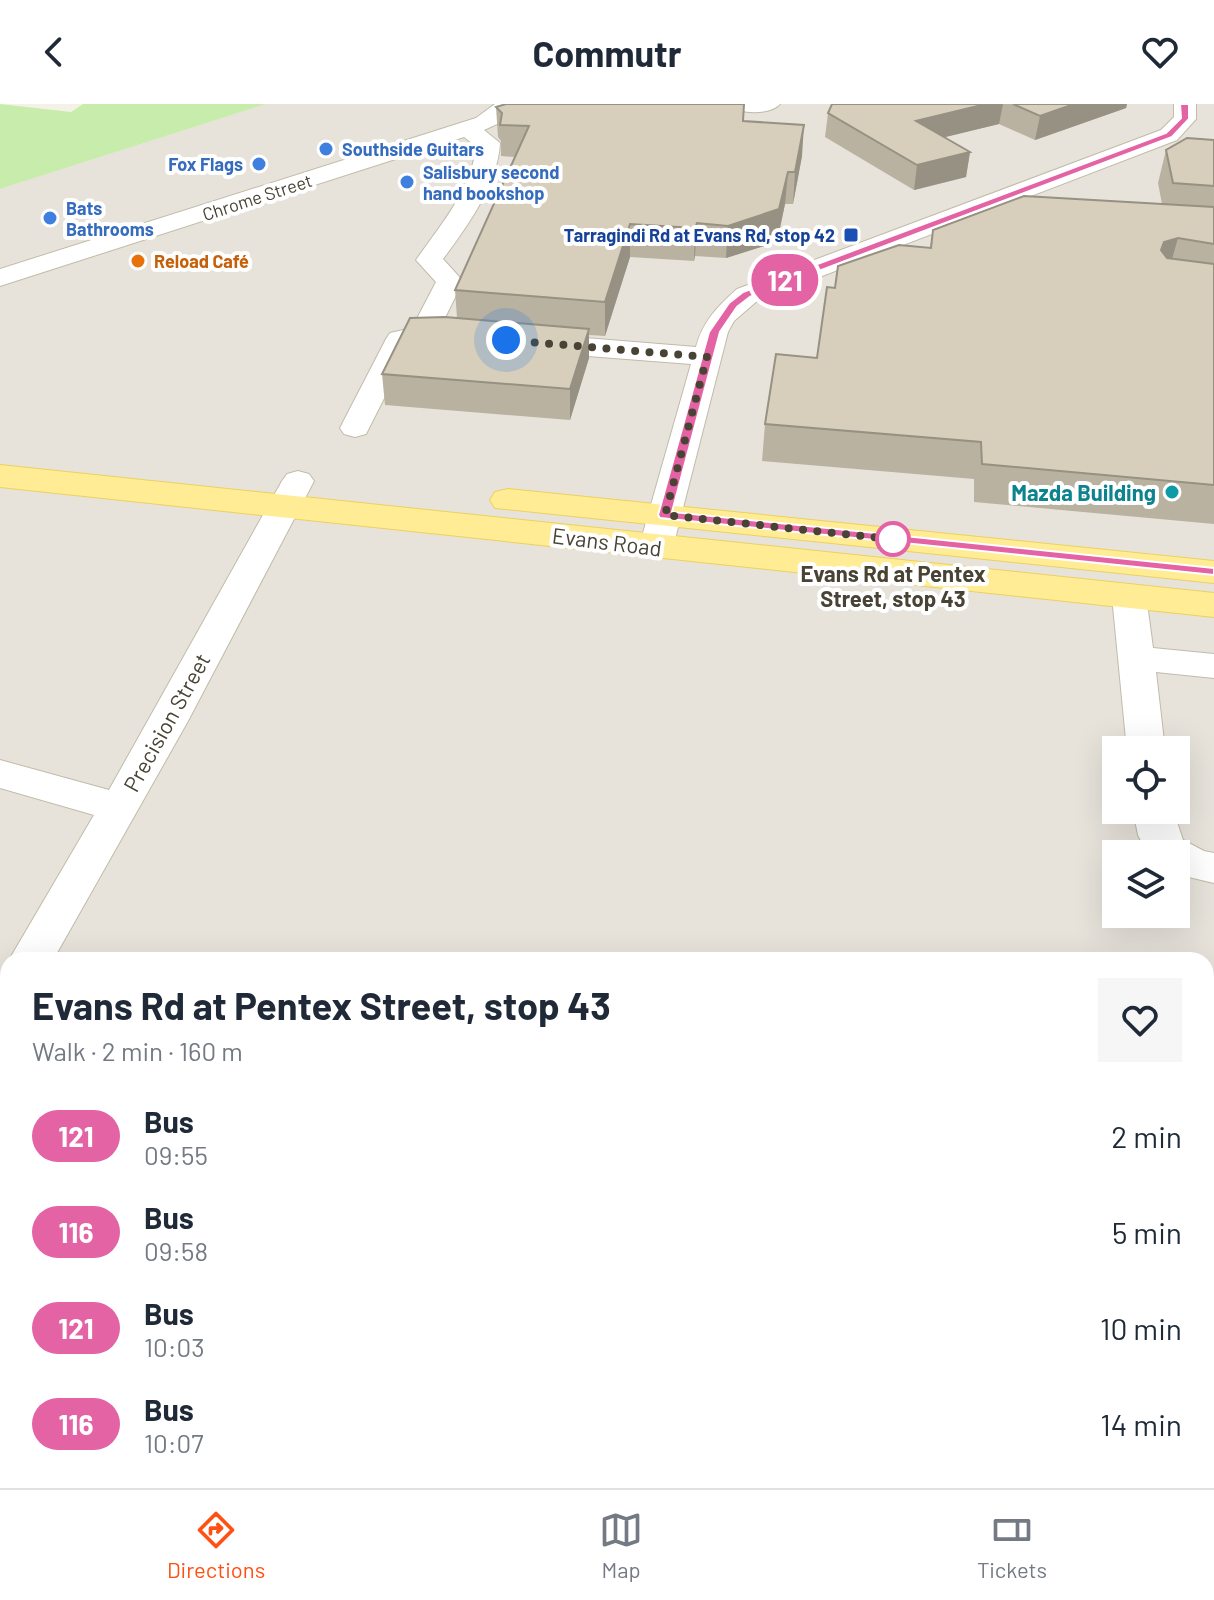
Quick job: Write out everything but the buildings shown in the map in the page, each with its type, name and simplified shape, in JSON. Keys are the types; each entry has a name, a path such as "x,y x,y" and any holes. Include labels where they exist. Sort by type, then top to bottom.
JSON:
{"main road":[{"name":"Evans Road","path":"0,452 290,493 660,531 1214,572"},
{"name":"Evans Road","path":"0,476 290,493"},
{"name":"Evans Road","path":"660,531 1214,605"}],"street":[{"name":"Chrome Street","path":"0,278 467,129 498,115 506,104"},
{"path":"740,104 769,104"},
{"path":"660,531 707,357 722,317 747,295 1169,135 1185,119 1185,104"},
{"path":"423,333 450,281 429,260 446,240 488,158 488,143 467,129"},
{"path":"972,211 1022,216"},
{"path":"355,428 400,339 423,333 482,338"},
{"path":"512,341 707,357"},
{"name":"Precision Street","path":"36,952 169,721 290,493"},
{"path":"1129,596 1144,736"},
{"path":"1136,658 1214,666"},
{"path":"0,774 118,807"},
{"path":"1190,863 1214,868"}],"shaded area":[{"path":"266,104 1214,104 1214,952 0,952 0,189"}],"green space":[{"path":"0,104 71,112 83,104 266,104 0,189"}],"bus line":[{"name":"121","path":"1185,104 1185,119 1169,135 747,295 733,305 714,332 665,515 1214,572"}],"place":[{"name":"Southside Guitars","path":"326,149"},
{"name":"Fox Flags","path":"259,164"},
{"name":"Salisbury second hand bookshop","path":"407,182"},
{"name":"Bats Bathrooms","path":"50,218"},
{"name":"Tarragindi Rd at Evans Rd, stop 42","path":"851,235"},
{"name":"Reload Café","path":"138,261"},
{"name":"Mazda Building","path":"1172,492"},
{"name":"Evans Rd at Pentex Street, stop 43","path":"893,539"}],"route":[{"path":"506,340 707,357 665,515 900,540 893,539"}]}
